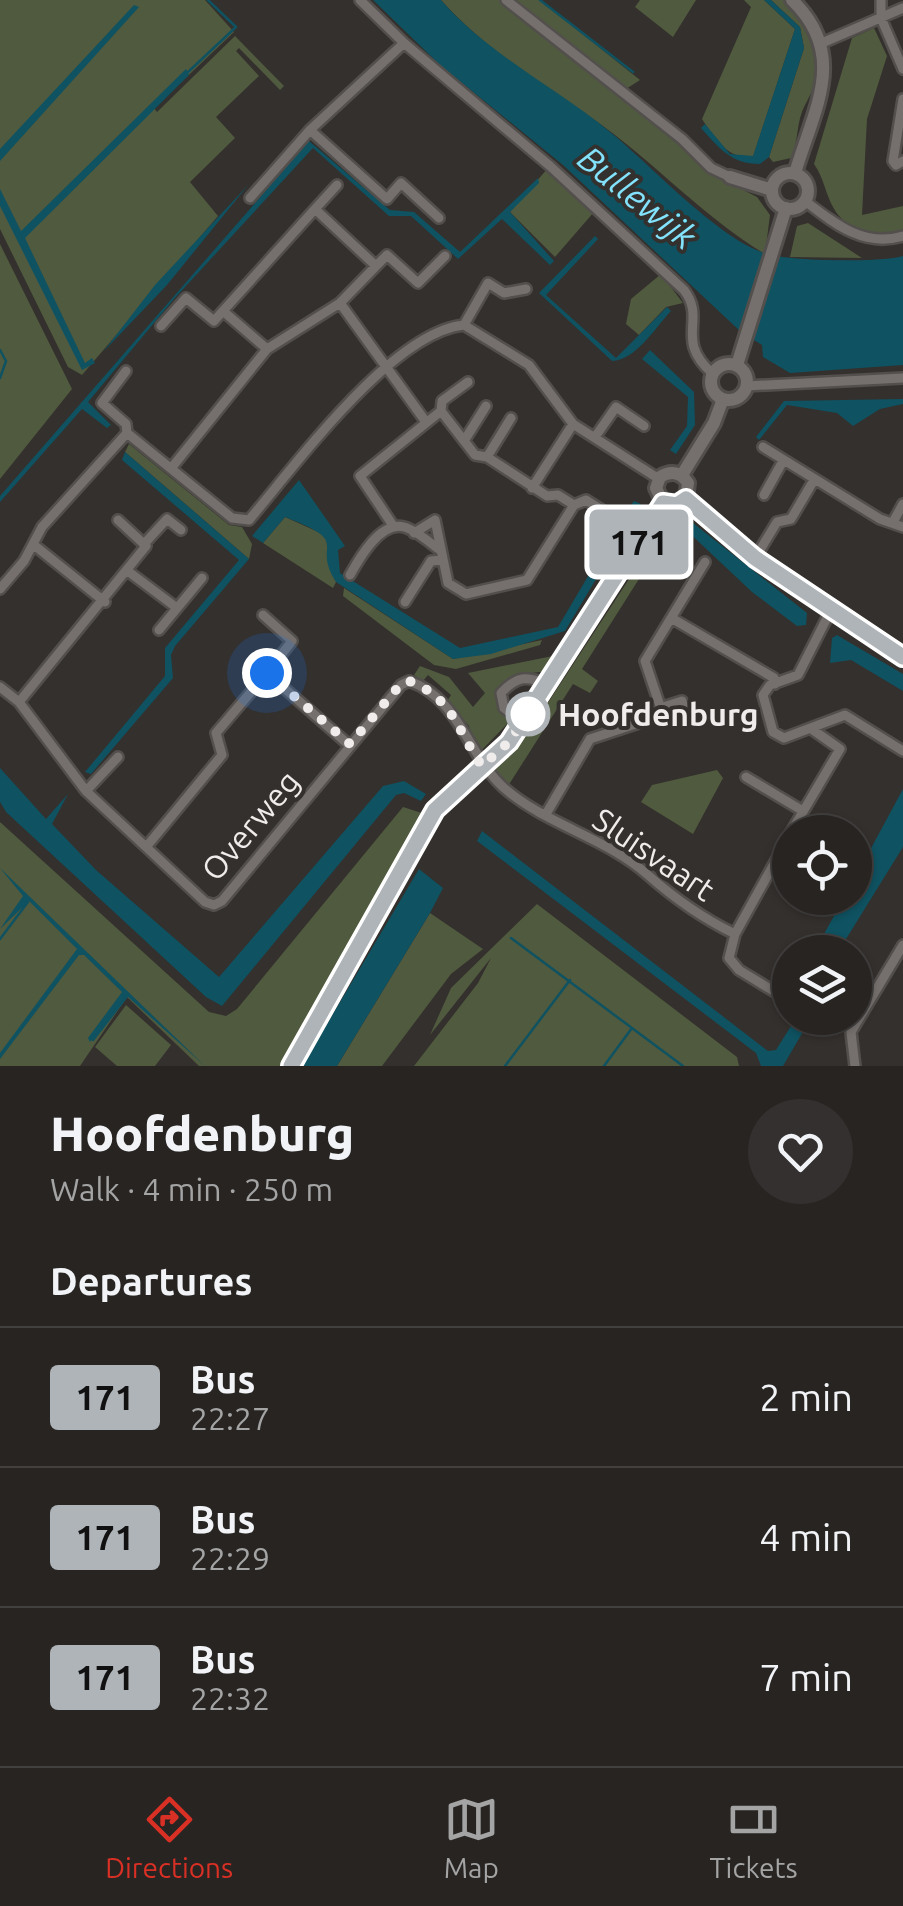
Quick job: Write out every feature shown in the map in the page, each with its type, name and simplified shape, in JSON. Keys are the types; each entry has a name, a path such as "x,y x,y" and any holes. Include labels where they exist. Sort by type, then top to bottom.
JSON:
{"street":[{"path":"360,0 404,44 550,166 684,290 692,305 692,348 712,373 712,389 724,399"},
{"path":"506,0 682,140 711,168 772,190"},
{"path":"792,0 814,25 822,43 823,84 796,173"},
{"path":"881,0 881,18 903,69"},
{"path":"822,43 903,8"},
{"path":"250,198 310,130 404,44"},
{"path":"900,163 894,144 903,99"},
{"path":"310,130 387,199 401,183 439,218"},
{"path":"786,208 776,202 772,190 780,176 796,173"},
{"path":"796,173 808,184 805,201"},
{"path":"160,326 186,298 214,321 337,185"},
{"path":"786,208 805,201"},
{"path":"805,201 854,235 879,240 903,236"},
{"path":"737,365 786,208"},
{"path":"314,209 376,266"},
{"path":"172,466 266,349 340,304 386,255 418,283 445,256"},
{"path":"126,371 102,399 126,424 127,433 232,518 249,520 362,387 436,333 464,325 488,284 504,293 526,289"},
{"path":"340,304 426,422"},
{"path":"223,311 266,349"},
{"path":"464,325 529,365 574,424 660,479"},
{"path":"712,373 726,364 737,365 745,374 746,386 740,396 724,399"},
{"path":"746,386 903,378"},
{"path":"468,382 442,401 441,411 475,455 487,457 532,488 574,505"},
{"path":"613,394 616,407 644,426"},
{"path":"682,475 724,399"},
{"path":"464,441 486,406"},
{"path":"595,437 616,407"},
{"path":"441,411 360,476 394,527 414,533 441,555"},
{"path":"487,457 511,418"},
{"path":"532,488 574,424"},
{"path":"0,588 34,544 42,527 127,433"},
{"path":"763,447 880,520 898,524 903,504"},
{"path":"764,494 783,461"},
{"path":"670,472 682,475 689,488 686,499 677,505 663,503 656,493 660,479 670,472"},
{"path":"755,558 777,522 791,519 814,480"},
{"path":"686,499 755,558 830,612 903,657"},
{"path":"414,533 435,520 448,583 466,594 526,580 574,505 586,500 613,517"},
{"path":"290,1066 435,810 509,742 663,503"},
{"path":"18,702 129,572 144,544 168,519 181,530"},
{"path":"118,520 144,544"},
{"path":"350,575 367,546 394,527"},
{"path":"34,544 105,602"},
{"path":"405,602 431,561 441,555"},
{"path":"688,722 682,701 660,708 645,661 705,562"},
{"path":"129,572 177,608"},
{"path":"158,630 202,578"},
{"path":"830,612 798,675 775,684 763,695 774,732 784,738 813,730 821,721 845,714 903,751"},
{"path":"147,846 222,756 216,733 292,641 264,615"},
{"path":"673,619 774,678 775,684"},
{"path":"267,673 350,744"},
{"path":"522,722 504,708 501,693 514,680 529,676 548,684"},
{"name":"Overweg","path":"0,686 18,702 86,791 205,902 214,905 222,901 400,685 409,681 457,717 482,766"},
{"name":"Sluisvaart","path":"546,814 590,739 663,715 660,708"},
{"name":"Sluisvaart","path":"801,815 840,749 813,730"},
{"path":"86,791 118,756"},
{"name":"Sluisvaart","path":"482,766 506,790 650,876 692,912 734,934"},
{"path":"746,777 803,811"},
{"name":"Sluisvaart","path":"772,867 734,934 729,958 738,970 772,990"},
{"path":"850,1064 851,1032 903,945"}],"green space":[{"path":"0,0 205,0 234,32 154,108 157,112 235,36 284,86 280,90 239,48 236,51 259,76 216,117 235,138 190,182 218,216 82,375 68,367 0,229"},
{"path":"441,0 499,0 680,144 710,173 757,197 770,215 765,254 722,225 603,126 498,52"},
{"path":"513,0 540,0 640,80 626,89"},
{"path":"640,0 696,0 673,37 635,7"},
{"path":"744,0 764,0 795,29 753,157 729,151 702,119 751,7"},
{"path":"771,0 783,0 803,25 811,37 817,62 817,75 802,111 791,158 773,162 769,157 804,48 800,27"},
{"path":"874,28 887,56 867,119 862,215 903,206 903,232 884,235 854,228 838,215 814,164 852,38"},
{"path":"548,168 594,212 555,257 510,212"},
{"path":"808,223 862,258 790,257 797,226"},
{"path":"0,244 72,389 0,479"},
{"path":"661,274 683,303 666,307 639,335 626,324 631,299"},
{"path":"129,444 229,525 242,527 252,544 249,559 125,452"},
{"path":"285,517 325,535 336,582 333,588 263,543"},
{"path":"660,532 663,541 582,669 598,681 590,693 573,684 508,786 493,772 532,727"},
{"path":"344,588 453,659 542,640 540,645 456,669 434,665 343,596"},
{"path":"558,655 547,671 517,675 500,687 497,708 511,720 476,756 469,726 447,701 451,695 428,675 423,681 414,675 420,666 449,677 473,707 485,693 468,673"},
{"path":"717,770 723,778 693,834 641,802 652,785"},
{"path":"403,807 428,815 285,1066 199,1066 127,997 80,1066 0,1066 0,822 209,1012 226,1016 237,1009"},
{"path":"537,904 737,1057 739,1066 414,1066 478,983 491,958 430,1035 451,988"},
{"path":"430,913 483,949 451,974 382,1066 337,1066"},
{"path":"126,1005 171,1045 155,1066 117,1066 95,1047"}],"water":[{"name":"Bullewijk","path":"373,0 441,0 480,37 589,115 707,218 748,246 767,254 814,260 903,256 903,365 790,373 763,357 762,345 741,332 563,165 440,65"},
{"path":"764,0 771,0 800,27 804,48 769,157 760,164 733,158 701,128 705,124 730,154 753,156 795,29"},
{"path":"134,5 139,7 0,161 0,149"},
{"path":"186,69 189,75 25,238 85,363 92,358 95,363 82,370 0,206 0,189 21,231"},
{"path":"309,141 390,210 414,212 460,252 538,178 539,183 510,212 554,261 550,265 502,219 458,259 411,216 389,216 313,148 174,299 88,402 111,425 107,428 82,409 0,502 0,496"},
{"path":"249,184 167,285 103,352 155,285"},
{"path":"595,236 598,239 546,295 616,358 667,307 671,311 637,349 612,361 539,293"},
{"path":"650,350 694,392 695,425 676,454 670,450 687,426 688,397 642,359"},
{"path":"903,399 903,404 880,409 853,426 837,413 787,405 759,440 756,437 784,401"},
{"path":"125,452 249,559 175,646 171,655 173,678 91,774 85,772 165,676 165,648 239,560 122,460"},
{"path":"299,480 345,546 338,550 340,573 460,648 558,627 626,512 634,501 641,504 565,631 491,654 453,659 336,582 329,569 325,539 319,533 285,517 263,543 252,536"},
{"path":"688,519 807,613 806,625 797,626 752,592 684,528"},
{"path":"837,635 903,674 903,691 851,660 830,663 832,638"},
{"path":"0,768 46,819 68,794 52,824 96,870 219,977 383,786 404,781 426,794 421,801 404,793 396,795 222,1006 206,997 6,812 0,802"},
{"path":"903,789 903,847 872,897 872,846"},
{"path":"482,831 768,1051 776,1050 785,1035 801,1035 783,1066 761,1066 756,1053 477,841"},
{"path":"0,868 205,1066 127,996 90,1042 88,1038 122,992 84,955 79,955 0,1059 0,1053 77,949 29,901 0,929 23,896"},
{"path":"419,869 443,888 430,913 337,1066 302,1066"},
{"path":"835,915 861,915 849,935 823,935"}],"waterway":[{"path":"187,73 236,27 208,0"},
{"path":"540,0 633,72"},
{"path":"0,350 6,361 0,378"},
{"path":"0,939 28,902"},
{"path":"511,938 683,1066"},
{"path":"505,1066 570,980"},
{"path":"93,1040 128,995"},
{"path":"604,1066 632,1028"}],"bus line":[{"name":"171","path":"291,1066 377,920 435,810 509,742 566,660 663,503 677,505 686,499 755,558 830,612 903,657"}],"place":[{"name":"Hoofdenburg","path":"528,714"}],"route":[{"path":"267,673 350,744 400,685 409,681 419,685 457,717 470,750 482,766 509,742 528,714"}]}
